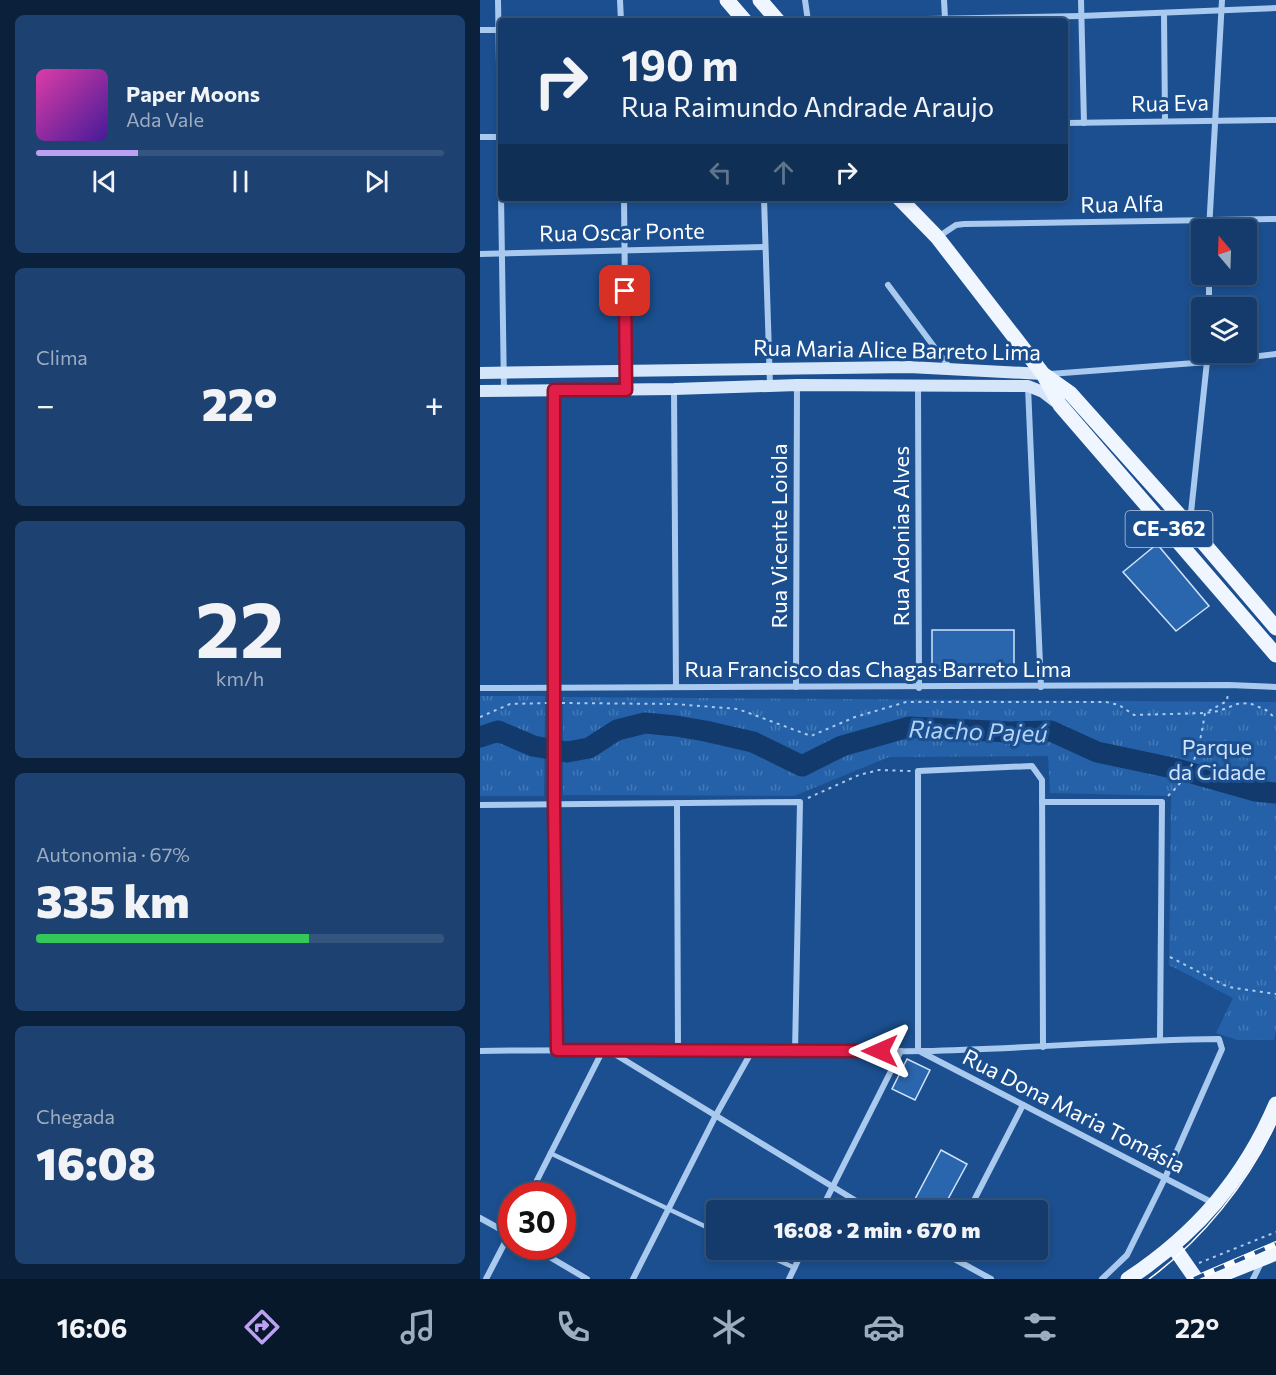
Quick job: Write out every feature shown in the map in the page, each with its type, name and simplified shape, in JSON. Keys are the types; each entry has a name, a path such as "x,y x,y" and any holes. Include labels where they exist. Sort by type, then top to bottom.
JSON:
{"main road":[{"path":"727,0 742,18"},
{"path":"759,0 775,18"},
{"name":"CE-362","path":"902,201 937,237 1043,374 1060,405 1276,655"},
{"name":"CE-362","path":"916,201 937,237"},
{"name":"CE-362","path":"1043,374 1070,393 1189,526 1276,628"},
{"path":"1128,1279 1173,1246 1214,1204 1232,1183 1254,1150 1275,1108"},
{"path":"1173,1246 1192,1273"},
{"path":"1211,1279 1270,1256"}],"street":[{"path":"498,0 499,18"},
{"path":"620,0 621,18"},
{"path":"805,0 808,18"},
{"path":"944,0 945,18 1164,14 1276,8"},
{"path":"1081,0 1084,123"},
{"path":"1209,219 1222,0"},
{"path":"1164,14 1165,121"},
{"path":"480,30 498,30"},
{"name":"Rua Eva","path":"1068,123 1276,120"},
{"path":"480,137 498,137"},
{"path":"501,201 504,390"},
{"path":"624,201 626,390"},
{"path":"764,201 770,385"},
{"name":"Rua Alfa","path":"1257,220 1276,219"},
{"name":"Rua Alfa","path":"937,237 956,225 964,224 1191,222"},
{"name":"Rua Oscar Ponte","path":"480,254 764,247"},
{"path":"888,285 951,369"},
{"name":"Rua Maria Alice Barreto Lima","path":"1257,356 1276,354"},
{"name":"Rua Maria Alice Barreto Lima","path":"480,373 909,367 1043,374 1194,363"},
{"path":"1189,526 1208,363"},
{"path":"1041,687 1028,386 1043,374"},
{"name":"Rua Maria Alice Barreto Lima","path":"480,391 626,390 770,385 1028,386 1043,392 1060,405"},
{"name":"Rua Vicente Loiola","path":"796,687 797,385"},
{"name":"Rua Adonias Alves","path":"918,385 919,688"},
{"path":"674,389 676,687"},
{"path":"554,390 554,804 557,1050"},
{"name":"Rua Francisco das Chagas Barreto Lima","path":"480,688 1229,685 1276,687"},
{"path":"918,1051 918,771 1032,766 1042,780 1043,1047"},
{"path":"480,805 800,802 795,1052"},
{"path":"1042,802 1162,802 1160,1040"},
{"path":"677,803 678,1051"},
{"path":"480,1051 927,1051 1219,1039 1222,1049 1213,1073 1165,1178 1127,1255 1102,1279"},
{"path":"605,1050 717,1115 854,1200"},
{"path":"536,1182 605,1050"},
{"path":"633,1279 752,1051"},
{"path":"826,1200 901,1051"},
{"name":"Rua Dona Maria Tomásia","path":"918,1051 1214,1204"},
{"path":"974,1200 1023,1105"},
{"path":"480,1218 498,1227"},
{"path":"1253,1279 1270,1256"},
{"path":"486,1279 498,1257"},
{"path":"555,1260 587,1279"},
{"path":"789,1279 799,1260"},
{"path":"961,1260 991,1279"}],"lane":[{"path":"550,1153 706,1227"},
{"path":"777,1260 795,1268"}],"path":[{"path":"1162,802 1183,782 1200,743 1205,713 1227,700 1229,685"},
{"path":"480,717 510,704 674,704 738,709 811,735 855,717 906,702 1106,702 1119,705 1134,715 1205,713 1219,711 1237,704 1250,703 1266,710 1276,719"},
{"path":"800,802 859,775 879,770 918,771"},
{"path":"1160,951 1228,987 1276,994"},
{"path":"1192,1273 1276,1232"}],"green space":[{"path":"480,696 545,696 544,796 480,796"},
{"name":"Parque da Cidade","path":"563,697 1276,702 1276,1030 1274,1040 1237,1040 1216,1033 1233,998 1169,965 1171,796 1050,793 1048,756 889,757 794,796 563,795"}],"building":[{"path":"1157,544 1209,606 1176,631 1123,572"},
{"path":"932,630 1014,630 1014,670 932,670"},
{"path":"907,1059 930,1070 915,1100 892,1089"},
{"path":"941,1150 967,1164 947,1200 915,1200"}],"waterway":[{"name":"Riacho Pajeú","path":"480,737 498,731 533,746 567,752 589,748 617,730 645,723 705,731 753,742 802,766 842,746 909,727 1010,732 1051,731 1097,752 1177,769 1255,791 1276,793"}],"tram line":[{"path":"1149,1279 1187,1247 1222,1209 1252,1167 1276,1123"}],"railway":[{"path":"1194,1279 1276,1244"}],"route":[{"path":"625,291 626,390 554,390 554,804 557,1050 880,1051"}]}
